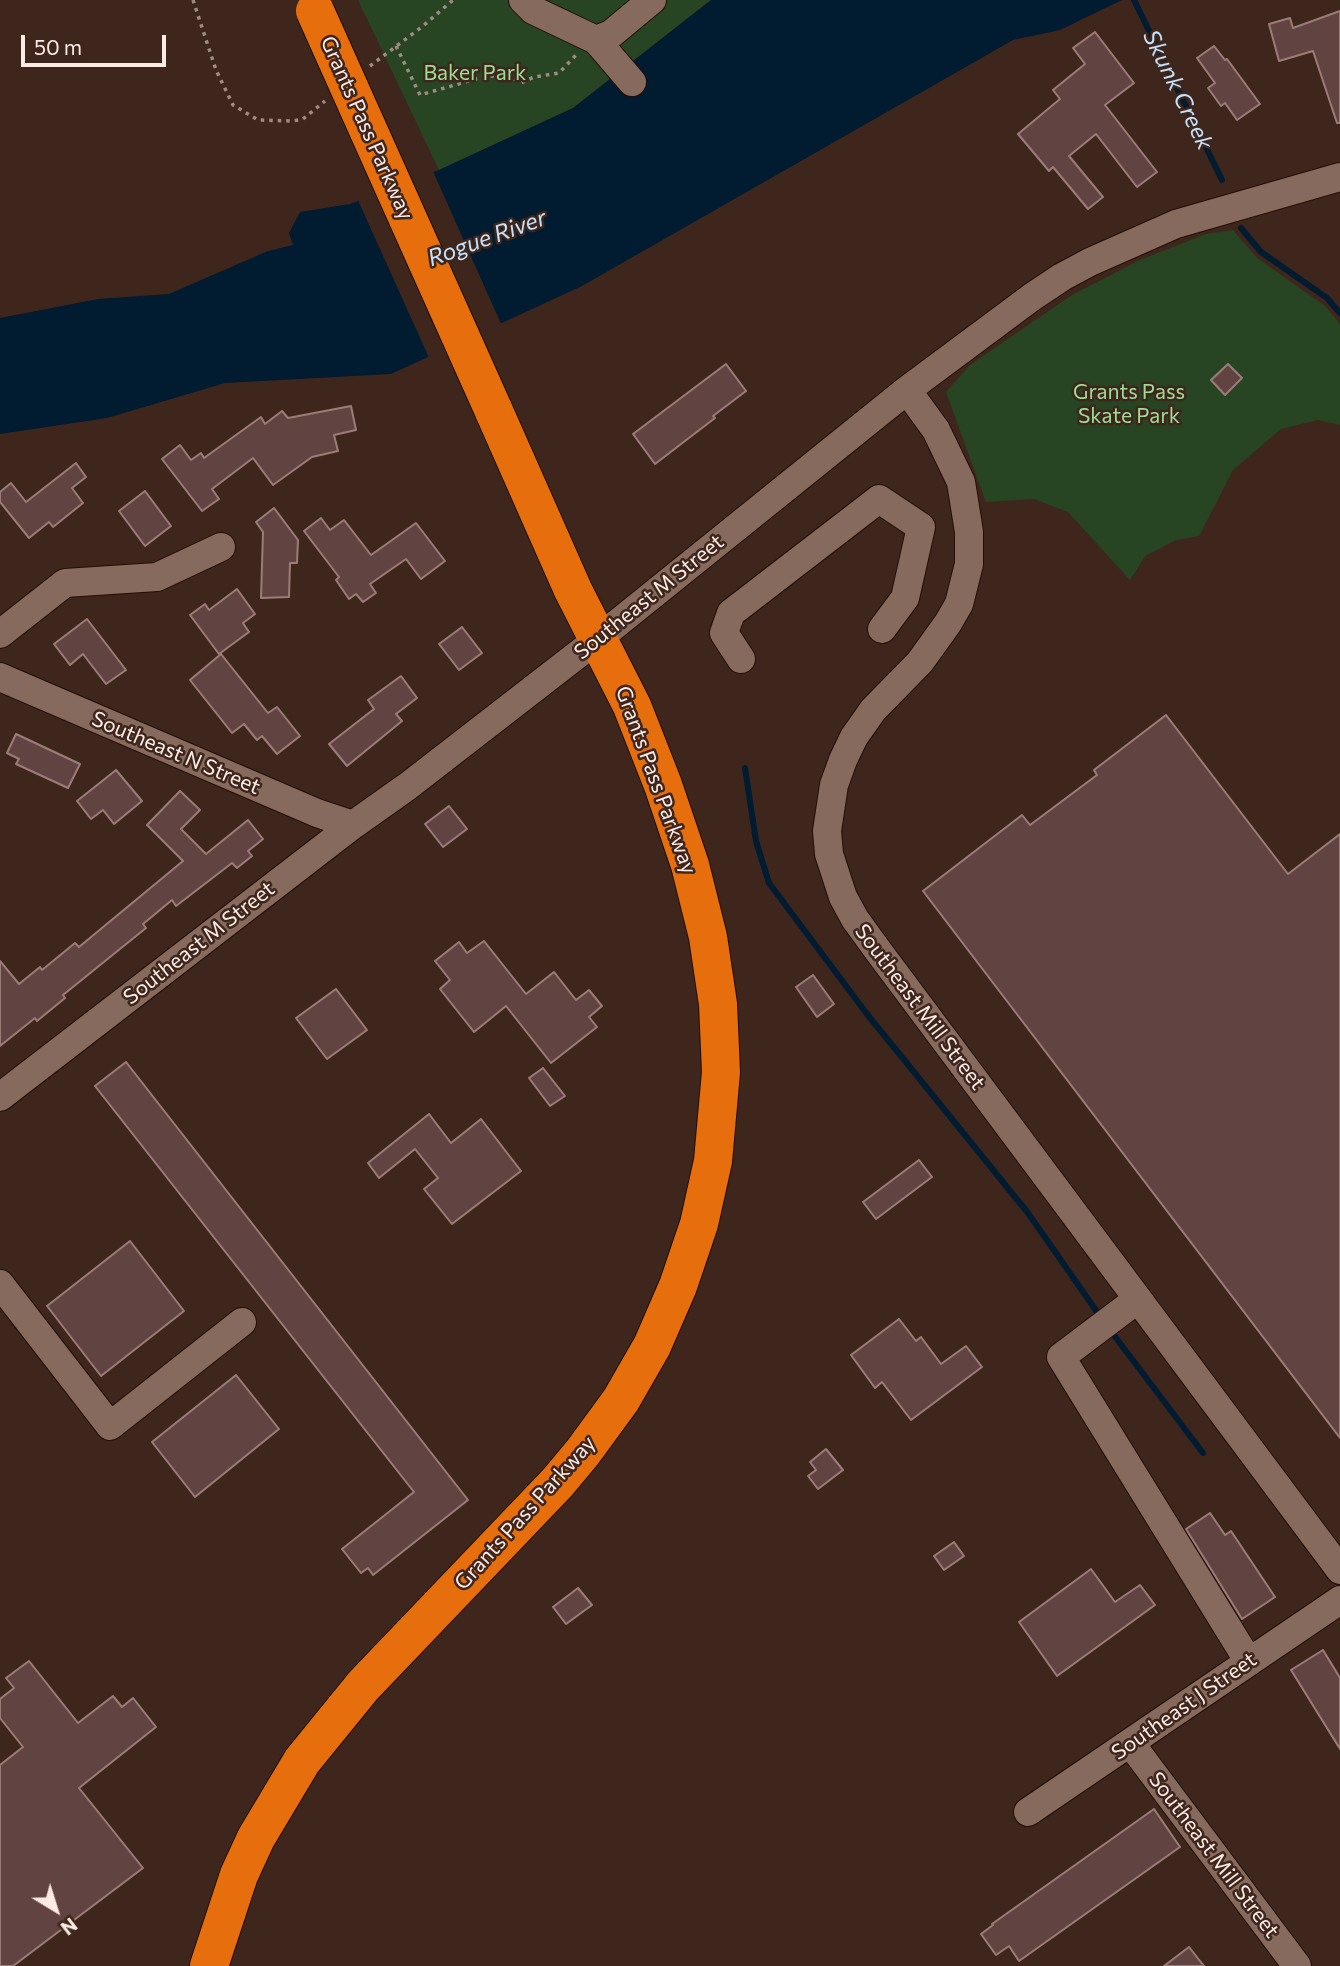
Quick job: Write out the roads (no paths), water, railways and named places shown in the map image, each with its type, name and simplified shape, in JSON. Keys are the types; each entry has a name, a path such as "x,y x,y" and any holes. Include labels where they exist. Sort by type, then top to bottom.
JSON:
{"highway":[{"name":"Grants Pass Parkway","path":"209,1966 239,1875 256,1838 302,1761 363,1686 534,1508 591,1442 621,1400 652,1346 693,1245 707,1191 719,1116 721,1046 716,982 705,925 682,838 632,706 573,590 312,5"}],"street":[{"path":"523,0 533,10 596,40 632,82"},
{"path":"596,40 611,34 652,0"},
{"name":"Southeast M Street","path":"0,1097 599,638 907,390 1032,297 1090,262 1176,224 1340,177"},
{"name":"Southeast Mill Street","path":"907,390 936,430 961,482 969,532 969,564 959,604 948,623 920,662 873,710 854,737 834,785 827,831 830,854 843,897 855,919 1340,1570"},
{"path":"741,659 724,634 731,613 879,499 921,527 905,598 882,629"},
{"path":"0,634 65,583 157,577 221,547"},
{"name":"Southeast N Street","path":"0,677 317,813 353,825"},
{"path":"0,1284 110,1426 243,1322"},
{"path":"1138,1299 1061,1357 1249,1662"},
{"name":"Southeast J Street","path":"1028,1812 1340,1600"},
{"name":"Southeast Mill Street","path":"1131,1744 1297,1966"}],"water":[{"name":"Rogue River","path":"711,0 1122,0 1060,30 1013,40 582,286 391,374 225,383 107,418 0,434 0,318 98,299 169,294 268,251 293,245 289,233 300,212 350,204 439,170 573,108"}],"waterway":[{"name":"Skunk Creek","path":"1134,0 1222,180"},
{"name":"Skunk Creek","path":"1241,228 1261,252 1327,298 1340,313"},
{"path":"745,768 756,841 769,883 867,1014 1028,1213 1102,1319"},
{"path":"1110,1330 1203,1453"}],"park label":[{"name":"Baker Park","path":"475,73"},
{"name":"Grants Pass Skate Park","path":"1129,404"}]}
